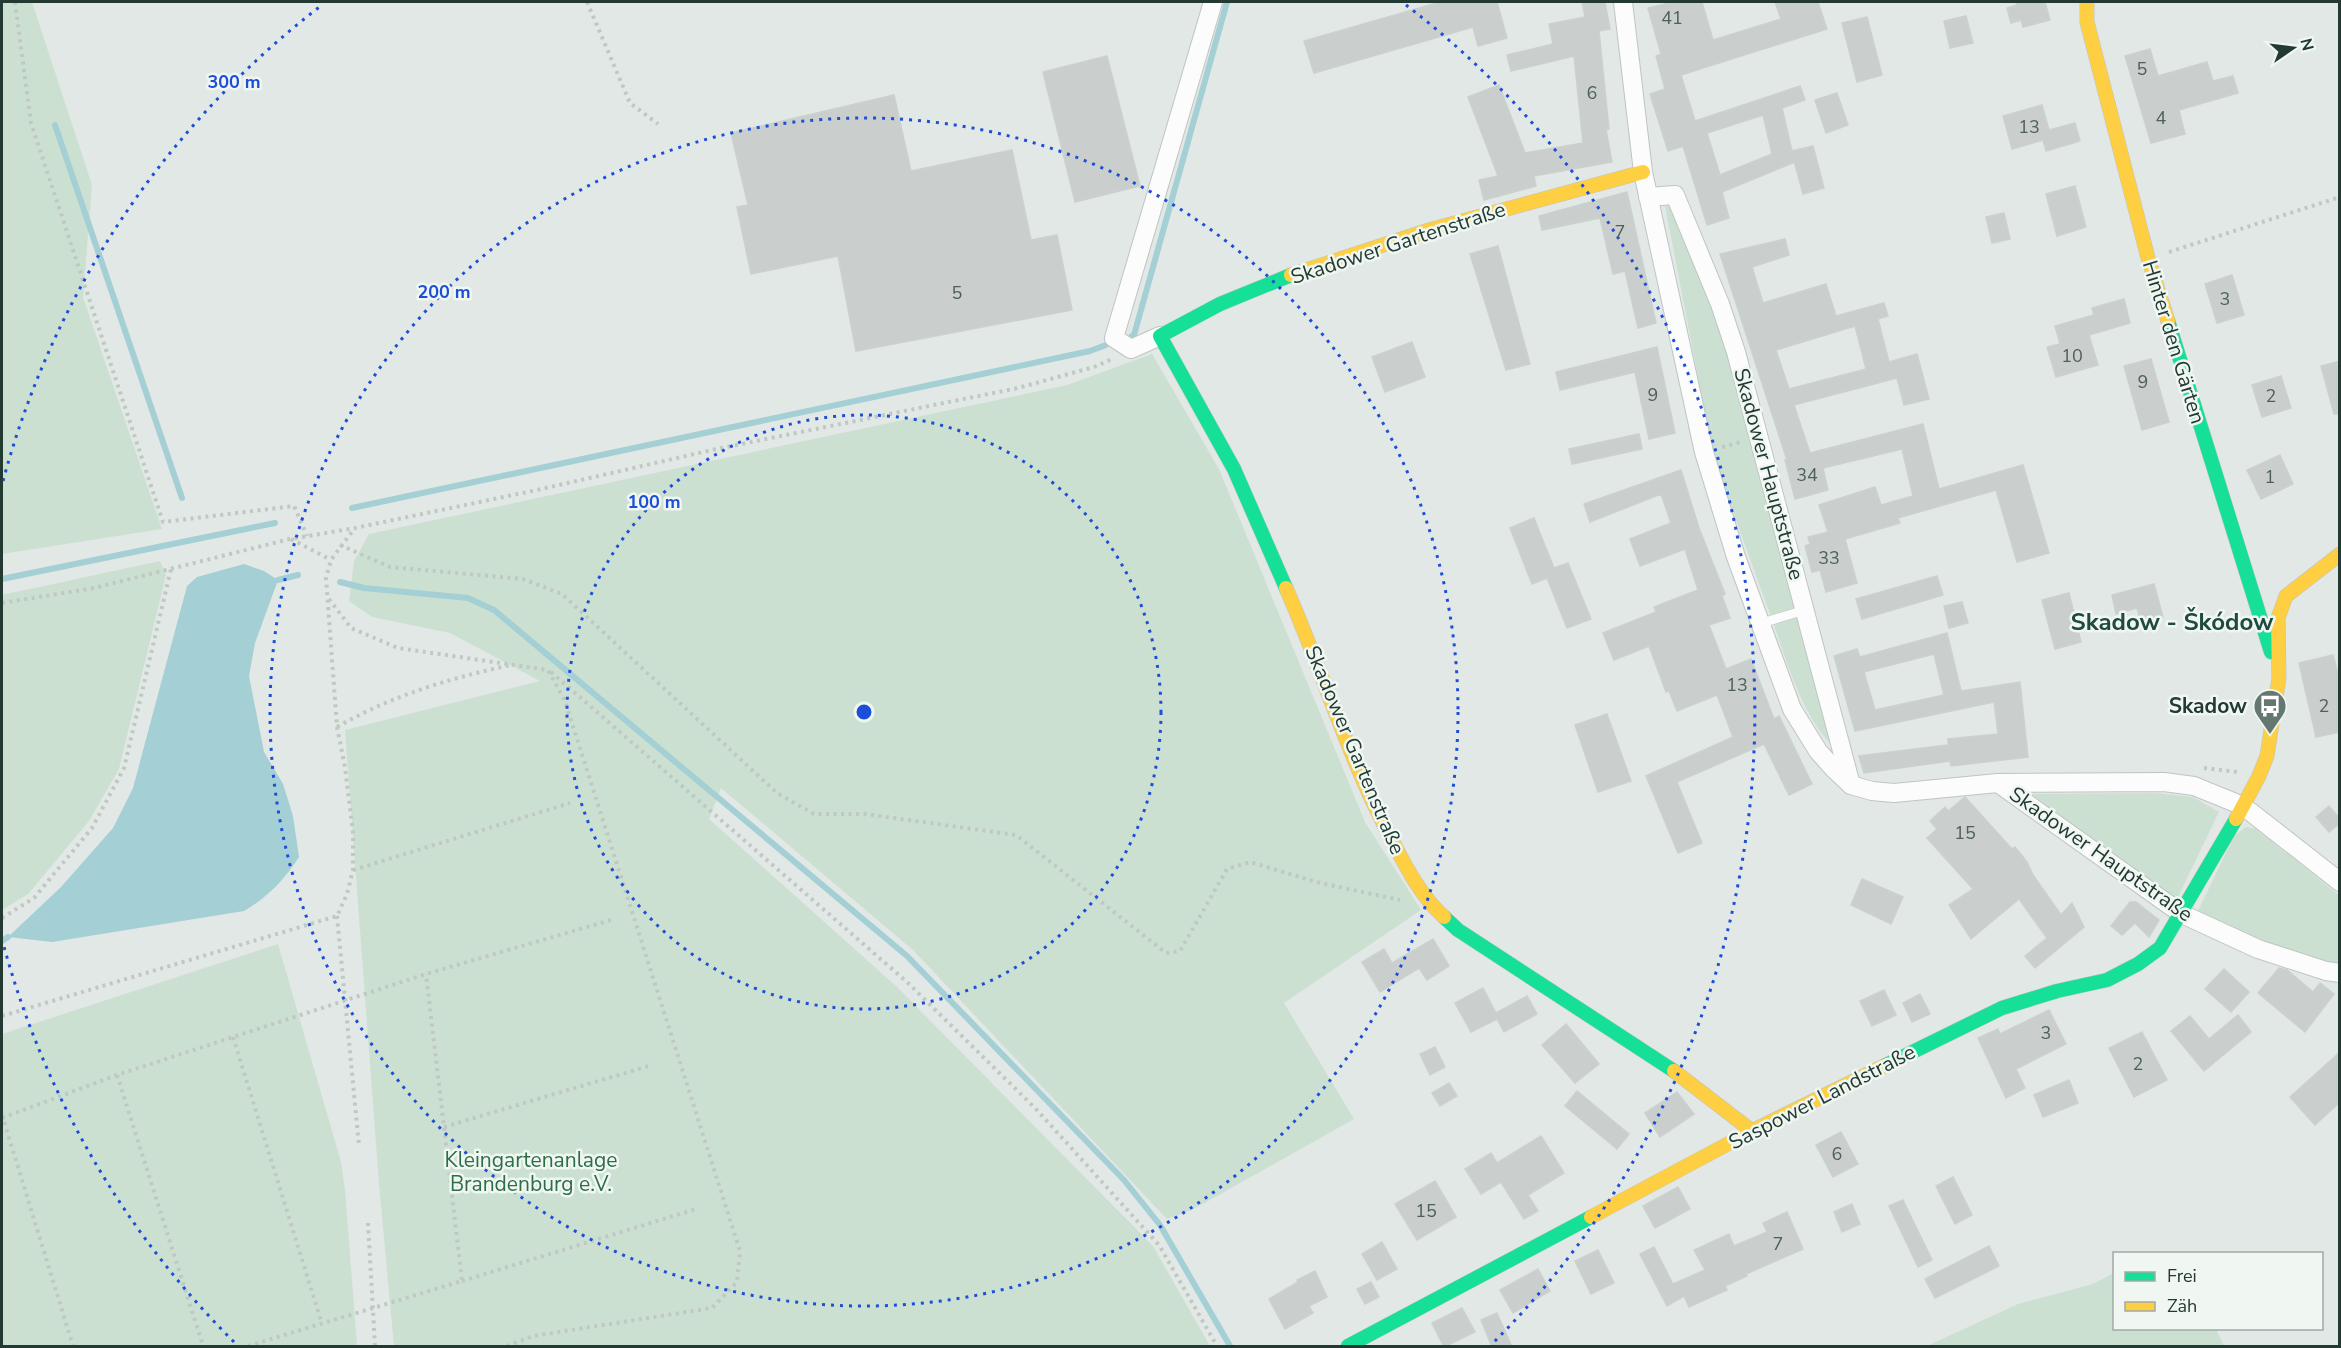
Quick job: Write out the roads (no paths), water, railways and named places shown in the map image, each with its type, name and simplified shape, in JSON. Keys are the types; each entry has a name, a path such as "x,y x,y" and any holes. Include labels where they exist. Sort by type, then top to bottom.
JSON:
{"street":[{"name":"Skadower Gartenstraße","path":"1213,2 1114,338 1131,349 1220,304 1338,258 1472,217 1643,172"},
{"path":"1623,2 1643,172 1704,452 1736,557 1792,708 1818,751 1851,785"},
{"name":"Hinter den Gärten","path":"2087,2 2086,22 2148,258 2279,678"},
{"name":"Skadower Hauptstraße","path":"1648,197 1674,195 1720,304 1736,352 1851,785 1872,791 1894,792 1998,783 2164,782 2194,786 2243,806 2340,882"},
{"name":"Skadower Gartenstraße","path":"1160,336 1234,469 1301,622 1331,703 1378,814 1416,885 1435,909 1458,930 1680,1075 1752,1131"},
{"name":"Saspower Landstraße","path":"1348,1347 1752,1131 2002,1008 2057,991 2107,980 2160,948 2182,914 2243,806 2267,756 2279,678 2278,618 2282,604 2286,596 2340,554"},
{"name":"Skadower Hauptstraße","path":"1998,783 2182,914 2258,949 2326,971 2340,973"}],"lane":[{"path":"1762,623 1806,610"}],"water":[{"path":"244,564 264,571 278,580 255,643 249,676 264,752 283,784 293,816 299,857 275,887 244,911 52,942 8,937 61,887 113,828 133,788 187,586 197,577"}],"waterway":[{"path":"1132,336 1227,2"},
{"path":"55,125 182,498"},
{"path":"352,508 1090,351 1106,345"},
{"path":"2,579 275,523"},
{"path":"278,580 298,575"},
{"path":"340,582 364,588 468,598 494,610 907,956 1124,1180 1160,1225 1230,1346"},
{"path":"2,941 8,937"}],"place":[{"name":"Skadow","path":"2270,735"}],"district":[{"name":"Skadow - Škódow","path":"2172,622"}],"park label":[{"name":"Kleingartenanlage Brandenburg e.V.","path":"531,1172"}]}
